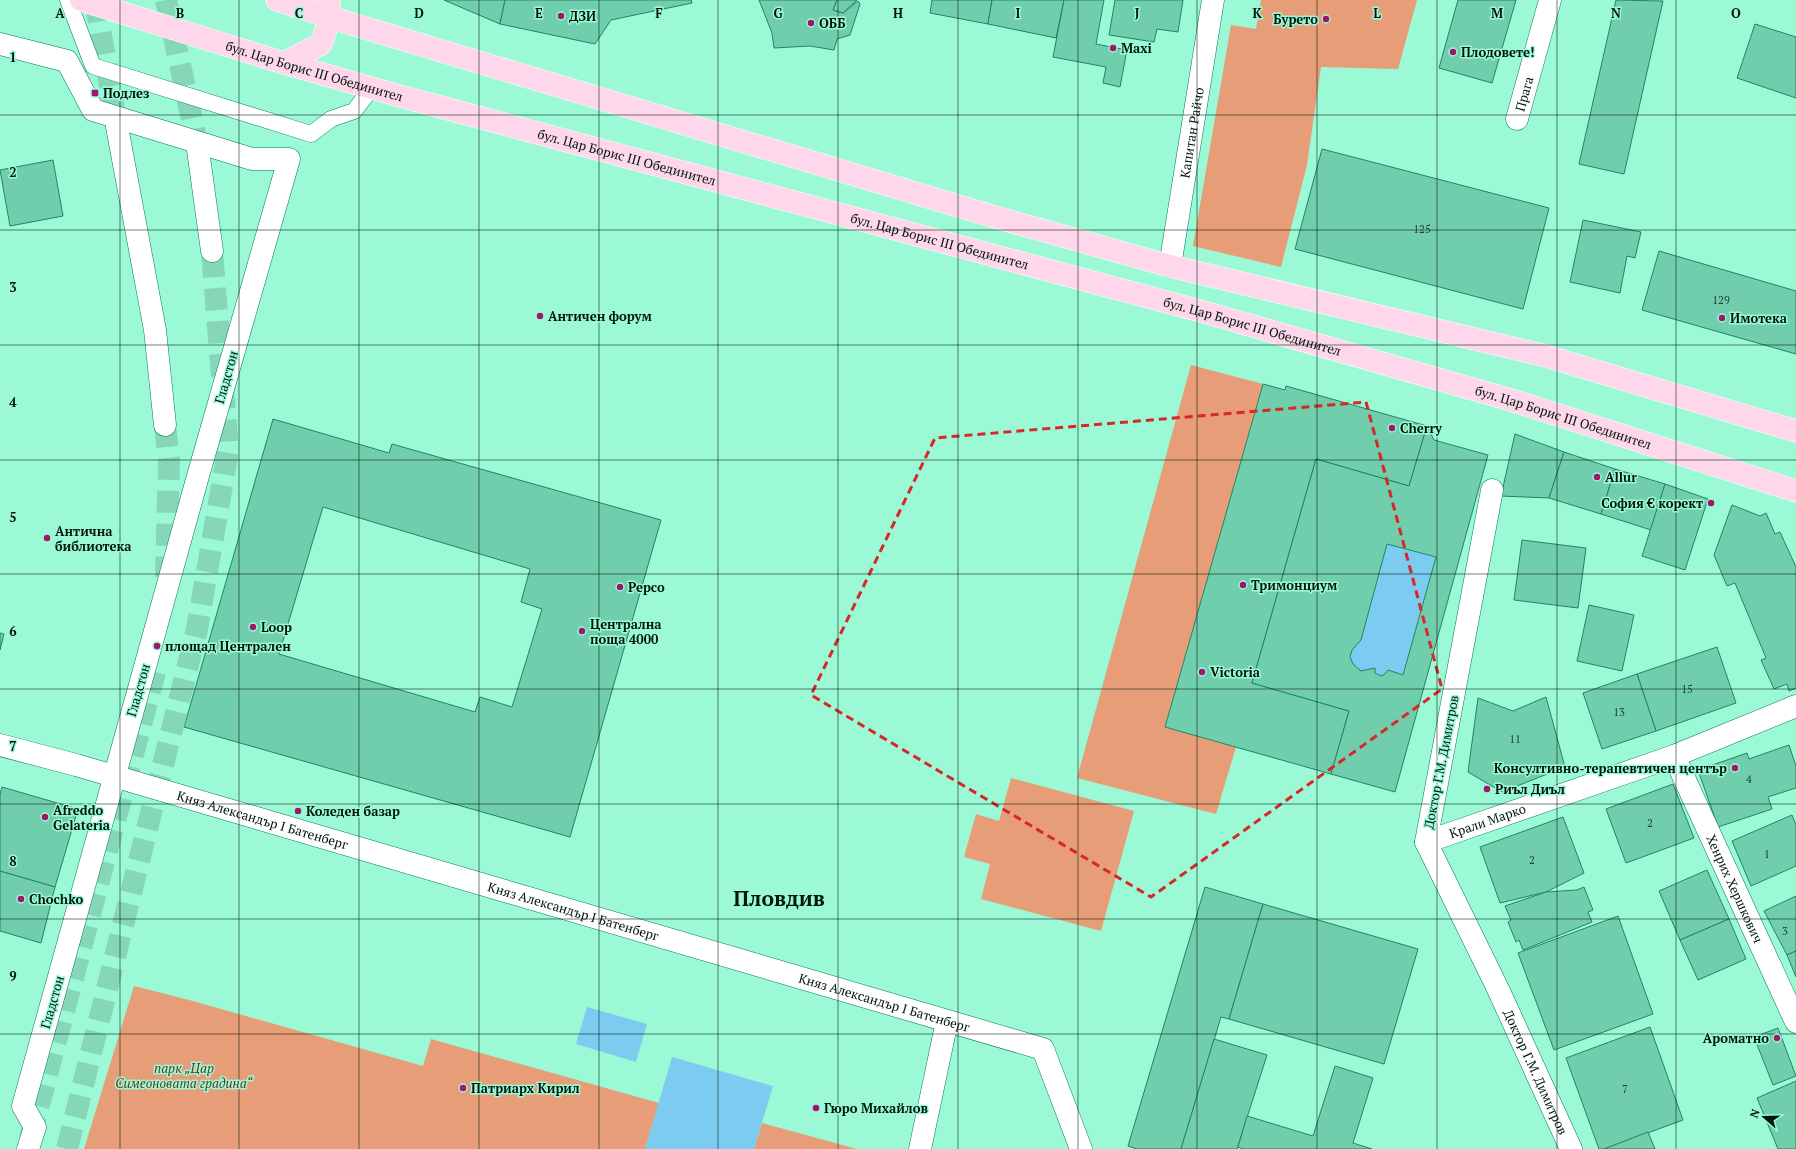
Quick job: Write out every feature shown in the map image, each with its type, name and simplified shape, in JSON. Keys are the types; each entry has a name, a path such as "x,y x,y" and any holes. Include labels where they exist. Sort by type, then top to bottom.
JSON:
{"main road":[{"name":"бул. Цар Борис III Обединител","path":"81,0 284,63 372,88 1204,312 1512,400 1796,492"},
{"path":"277,0 330,9 995,216 1170,266 1546,356 1796,431"},
{"path":"284,63 321,44 330,9"}],"street":[{"name":"Капитан Райчо","path":"1170,266 1213,0"},
{"name":"Прага","path":"1517,119 1550,0"},
{"name":"Гладстон","path":"0,44 67,61 93,110 252,159 289,159 200,468 23,1106 35,1127 28,1149"},
{"path":"117,127 155,330 165,425"},
{"path":"197,143 212,251"},
{"name":"Доктор Г.М. Димитров","path":"1492,490 1426,842 1498,989 1571,1149"},
{"name":"Крали Марко","path":"1426,842 1674,756 1796,706"},
{"name":"Княз Александър I Батенберг","path":"0,745 114,776 1043,1049 1081,1149"},
{"name":"Хенрих Хершкович","path":"1674,756 1796,1022"},
{"path":"920,1149 947,1021"}],"lane":[{"path":"68,0 93,66 311,134 331,119 354,111 372,88"}],"highlighted area":[{"path":"1366,402 1442,689 1151,897 811,695 935,438"}],"green space":[{"path":"1261,0 1417,0 1398,69 1321,67 1307,165 1281,267 1193,246 1231,25 1256,29"},
{"path":"1191,365 1263,384 1165,727 1236,747 1216,814 1077,778"},
{"path":"1011,778 1134,811 1101,931 981,899 990,864 964,857 976,814 999,821"},
{"name":"парк „Цар Симеоновата градина“","path":"134,986 423,1066 431,1039 659,1103 645,1149 84,1149"},
{"path":"762,1123 857,1149 754,1149"}],"water":[{"path":"1387,544 1436,557 1403,675 1388,670 1381,676 1375,673 1375,669 1361,671 1353,664 1350,657"},
{"path":"587,1007 647,1024 636,1062 576,1044"},
{"path":"672,1057 773,1086 754,1149 645,1149"}],"building":[{"path":"444,0 505,0 500,24"},
{"path":"505,0 691,0 692,3 611,20 595,44 500,24"},
{"name":"ОББ","path":"759,0 837,0 833,10 843,13 858,1 860,4 850,35 837,39 834,50 810,46 774,48 772,33"},
{"path":"837,0 857,0 843,13 833,10"},
{"path":"932,0 992,0 988,24 930,13"},
{"path":"992,0 1064,0 1056,38 988,24"},
{"path":"1064,0 1104,0 1096,44 1127,50 1120,87 1103,83 1106,67 1053,57"},
{"path":"1115,0 1183,0 1178,32 1157,29 1154,42 1109,35"},
{"path":"1458,0 1516,0 1492,83 1439,68"},
{"path":"1616,0 1663,1 1624,174 1579,164"},
{"path":"1755,24 1796,37 1796,98 1737,78"},
{"path":"1322,149 1549,208 1523,309 1295,249"},
{"path":"53,160 63,216 10,226 0,170"},
{"path":"1583,220 1641,232 1635,258 1627,256 1620,293 1570,282"},
{"path":"1659,251 1796,291 1796,354 1642,310"},
{"name":"Тримонциум","path":"1263,384 1285,390 1286,386 1427,426 1409,486 1316,459 1252,683 1349,711 1331,774 1165,727"},
{"name":"Централна поща 4000","path":"273,419 389,453 392,444 661,520 570,837 184,727","holes":["323,507 530,569 521,602 542,609 512,707 480,697 475,712 279,654"]},
{"path":"1427,426 1434,440 1488,455 1395,792 1331,774 1349,711 1252,683 1316,459 1409,486","holes":["1387,544 1436,557 1403,675 1388,670 1381,676 1375,673 1375,668 1361,671 1353,664 1350,657 1352,650 1361,640"]},
{"path":"1515,434 1564,452 1549,498 1501,496"},
{"path":"1564,452 1615,469 1601,514 1549,498"},
{"path":"1615,469 1665,484 1651,530 1601,514"},
{"path":"1665,484 1708,499 1685,570 1642,556"},
{"path":"1732,505 1760,516 1766,513 1775,534 1780,532 1796,567 1796,688 1789,691 1787,684 1774,689 1761,660 1766,658 1735,583 1727,586 1714,555"},
{"path":"1522,540 1586,548 1578,608 1514,600"},
{"path":"1589,605 1634,615 1622,671 1577,661"},
{"path":"0,633 4,634 0,650"},
{"path":"1717,647 1736,703 1656,731 1637,674"},
{"path":"1637,674 1656,731 1602,749 1583,693"},
{"path":"1546,697 1565,767 1502,792 1468,772 1478,698 1513,711"},
{"path":"1789,745 1796,766 1796,788 1768,797 1772,809 1718,827 1698,770 1747,753 1749,759"},
{"path":"1673,784 1694,838 1626,863 1606,809"},
{"path":"2,787 78,809 55,887 0,871 0,794"},
{"path":"1792,815 1796,825 1796,866 1751,886 1732,841"},
{"path":"1563,817 1584,873 1546,892 1500,903 1480,847"},
{"path":"1707,870 1729,919 1680,940 1659,891"},
{"path":"0,871 55,887 41,943 0,931"},
{"path":"1205,887 1263,904 1229,1019 1221,1017 1181,1149 1137,1149 1128,1146"},
{"path":"1584,887 1593,910 1588,912 1592,922 1523,950 1519,940 1516,942 1508,922 1511,920 1505,906 1546,892 1577,890"},
{"path":"1796,896 1796,951 1787,955 1764,911"},
{"path":"1263,904 1418,949 1384,1064 1229,1019"},
{"path":"1618,916 1653,1014 1554,1050 1518,953"},
{"path":"1729,919 1746,959 1698,980 1680,940"},
{"path":"1796,951 1796,977 1787,955"},
{"path":"1650,1027 1683,1120 1604,1149 1599,1149 1566,1058"},
{"path":"1778,1028 1796,1076 1773,1085 1754,1037"},
{"path":"1214,1039 1267,1055 1237,1149 1181,1149"},
{"path":"1335,1066 1373,1078 1353,1143 1372,1149 1243,1149 1238,1147 1247,1116 1313,1136"},
{"path":"1796,1081 1796,1149 1778,1149 1757,1098"},
{"path":"1648,1132 1655,1149 1604,1149"}],"tunnel":[{"path":"95,0 117,127"},
{"path":"166,0 197,143"},
{"path":"67,1149 197,629 228,451 212,251"},
{"path":"165,425 169,461 166,577"},
{"path":"30,1138 155,672"}],"place":[{"name":"ДЗИ","path":"561,16"},
{"name":"Бурето","path":"1326,19"},
{"name":"ОББ","path":"811,23"},
{"name":"Maxi","path":"1113,48"},
{"name":"Плодовете!","path":"1453,52"},
{"name":"Подлез","path":"95,93"},
{"name":"Античен форум","path":"540,316"},
{"name":"Имотека","path":"1722,318"},
{"name":"Cherry","path":"1392,428"},
{"name":"Allur","path":"1597,477"},
{"name":"София € корект","path":"1711,503"},
{"name":"Антична библиотека","path":"47,538"},
{"name":"Тримонциум","path":"1243,585"},
{"name":"Pepco","path":"620,587"},
{"name":"Loop","path":"253,627"},
{"name":"Централна поща 4000","path":"582,631"},
{"name":"площад Централен","path":"157,646"},
{"name":"Victoria","path":"1202,672"},
{"name":"Консултивно-терапевтичен център","path":"1735,768"},
{"name":"Риъл Диъл","path":"1487,789"},
{"name":"Коледен базар","path":"298,811"},
{"name":"Afreddo Gelateria","path":"45,817"},
{"name":"Chochko","path":"21,899"},
{"name":"Ароматно","path":"1777,1038"},
{"name":"Патриарх Кирил","path":"463,1088"},
{"name":"Гюро Михайлов","path":"816,1108"}],"district":[{"name":"Пловдив","path":"779,898"}]}
